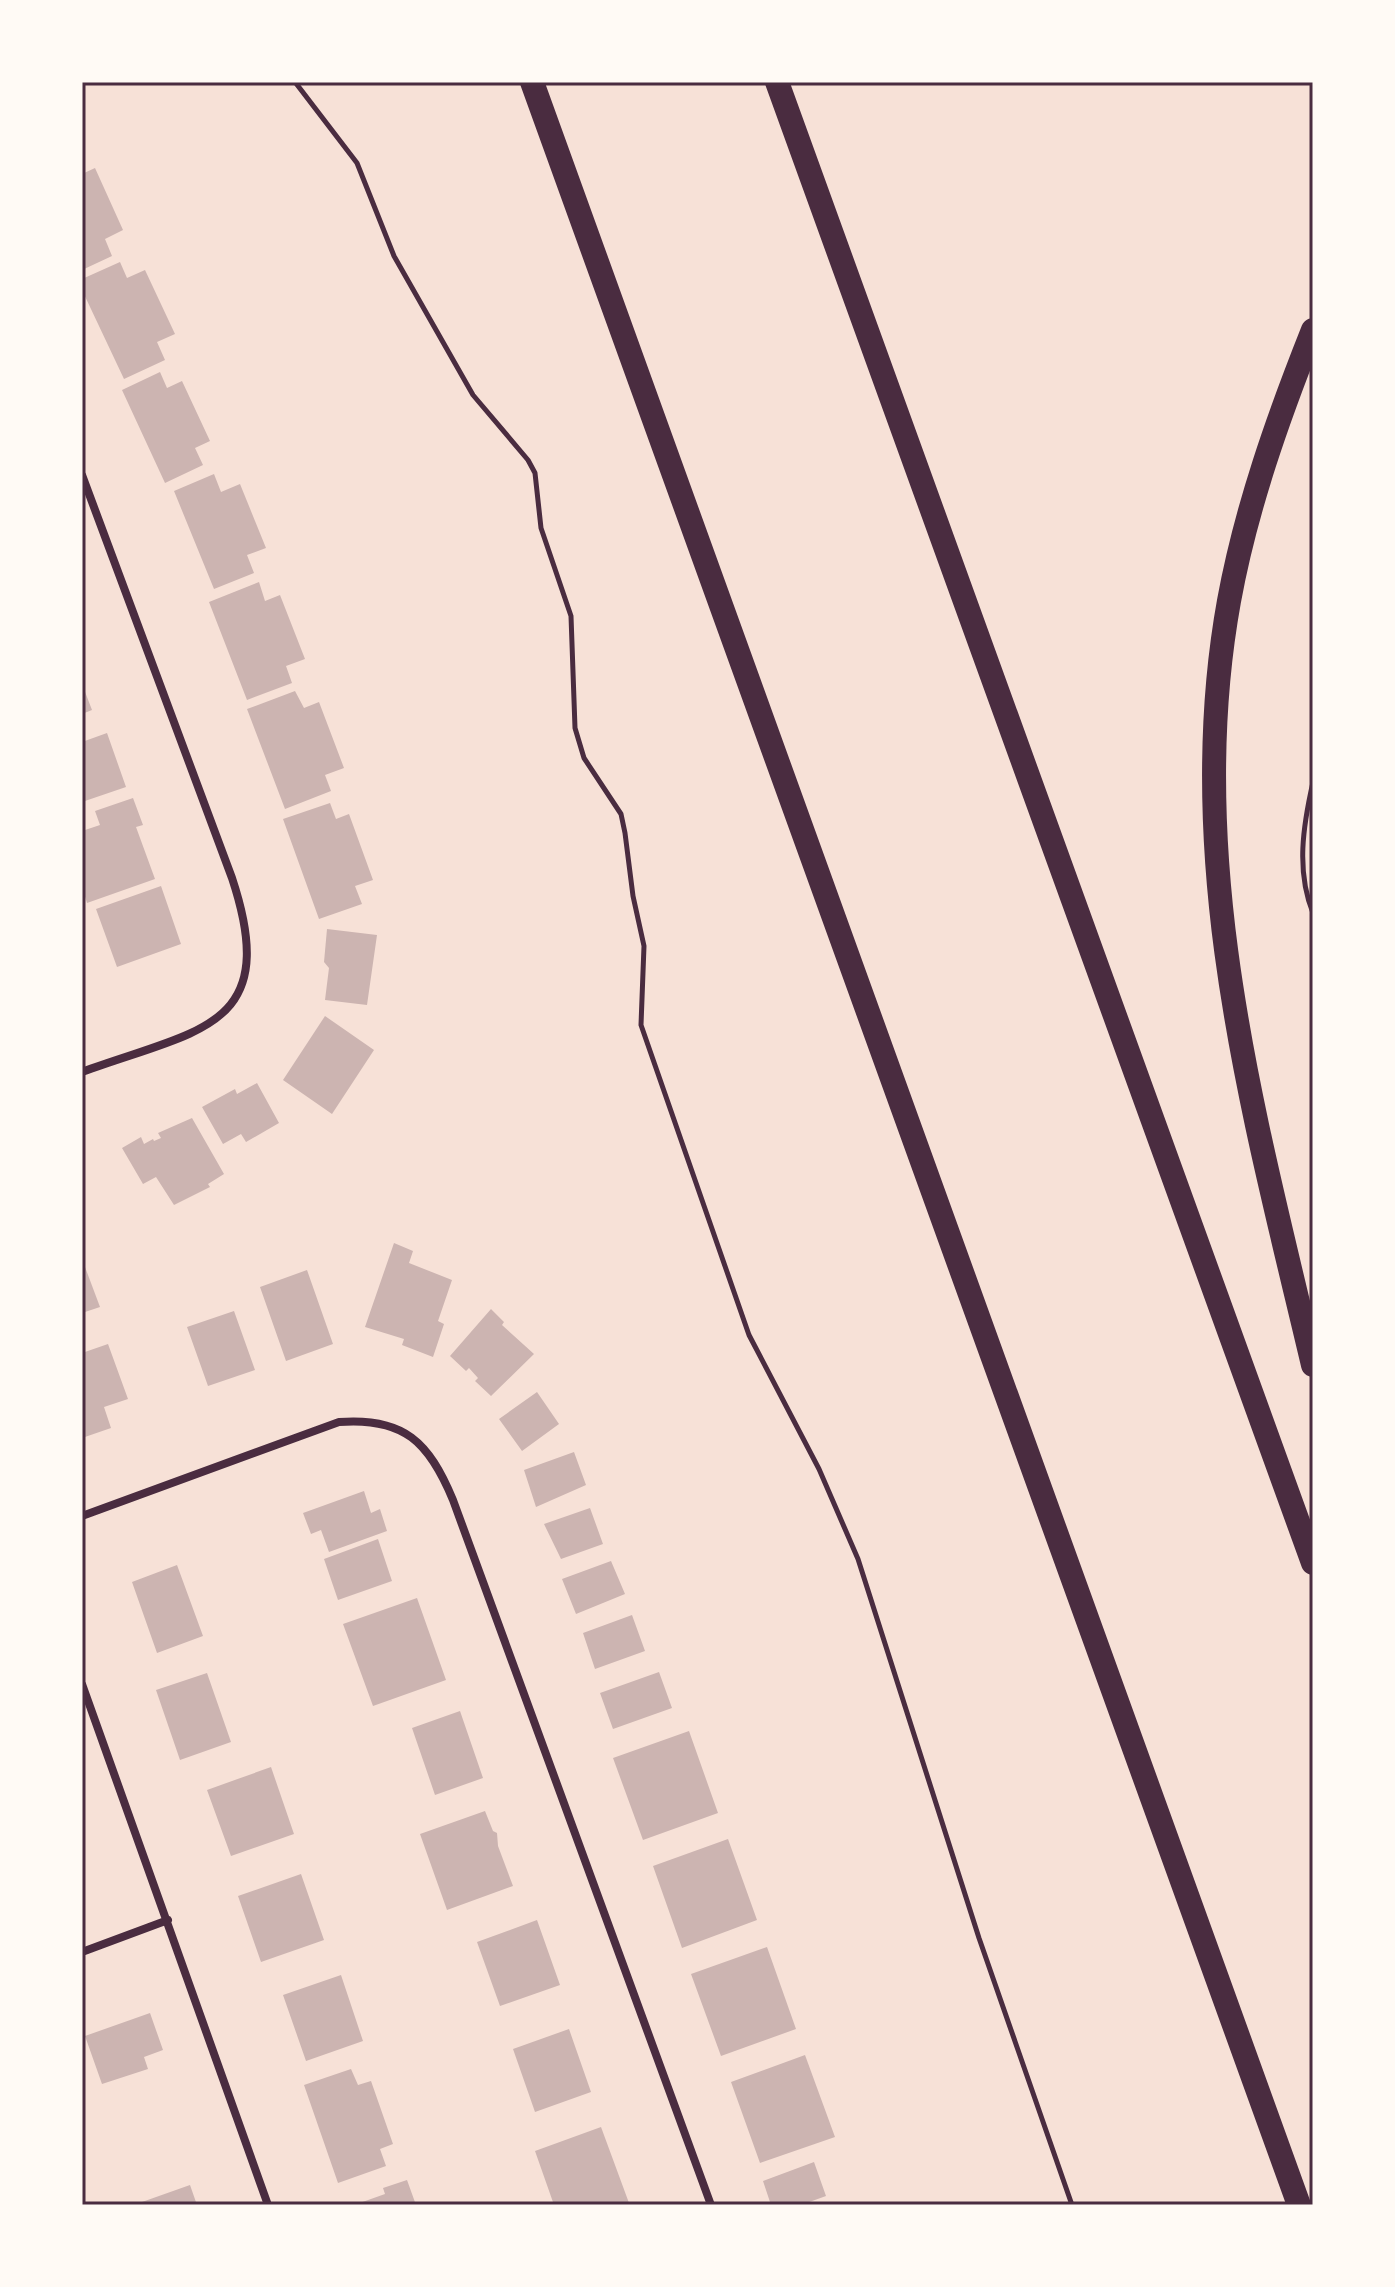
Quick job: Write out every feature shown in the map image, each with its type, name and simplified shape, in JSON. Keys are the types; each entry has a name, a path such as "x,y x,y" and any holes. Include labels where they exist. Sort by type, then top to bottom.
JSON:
{"highway":[{"path":"532,82 1299,2205"},
{"path":"777,82 1313,1563"},
{"path":"1313,330 1255,492 1240,551 1221,650 1213,787 1218,888 1235,1015 1247,1082 1313,1365"}],"street":[{"path":"82,475 232,878 245,919 248,972 238,998 222,1014 198,1030 82,1072"},
{"path":"82,1516 339,1422 366,1420 391,1425 430,1453 453,1500 711,2205"},
{"path":"82,1684 268,2205"},
{"path":"82,1952 168,1920"}],"path":[{"path":"295,82 357,163 394,256 473,395 528,460 535,473 541,528 571,616 575,728 584,758 615,800 623,823 633,896 644,946 641,1025 749,1335 819,1469 858,1559 979,1938 1072,2205"},
{"path":"1313,782 1303,837 1303,888 1313,913"}],"building":[{"path":"95,168 123,230 105,239 112,256 82,270 82,174"},
{"path":"120,262 127,278 145,270 175,334 157,342 165,360 124,379 82,290 82,279"},
{"path":"160,372 167,388 182,381 210,441 195,448 203,465 165,483 122,390"},
{"path":"214,474 221,492 240,484 266,548 247,555 254,573 214,589 174,491"},
{"path":"259,582 265,601 280,595 305,659 286,666 292,683 247,700 209,602"},
{"path":"82,684 92,710 82,714"},
{"path":"295,691 304,708 319,702 344,768 325,775 331,791 285,809 247,709"},
{"path":"107,733 126,787 82,802 82,742"},
{"path":"133,798 143,825 136,827 155,879 87,903 82,887 82,831 100,825 95,811"},
{"path":"330,803 336,819 349,814 373,880 355,886 362,904 319,919 283,819"},
{"path":"161,886 181,944 117,967 96,909"},
{"path":"327,929 377,935 367,1005 325,1000 329,968 324,962"},
{"path":"325,1016 374,1050 332,1114 283,1080"},
{"path":"257,1083 279,1123 246,1142 241,1134 223,1144 202,1107 235,1089 237,1094"},
{"path":"192,1118 224,1174 208,1184 210,1187 174,1205 156,1177 143,1184 122,1148 141,1137 144,1144 161,1138 158,1133"},
{"path":"394,1243 413,1251 409,1263 452,1280 438,1321 444,1324 433,1357 402,1345 404,1339 365,1327"},
{"path":"82,1259 100,1307 82,1313"},
{"path":"307,1270 333,1344 286,1361 260,1287"},
{"path":"491,1309 504,1322 502,1325 534,1354 491,1396 475,1381 478,1378 469,1368 466,1371 450,1356"},
{"path":"234,1311 255,1370 208,1386 187,1327"},
{"path":"108,1344 128,1399 104,1407 111,1428 82,1438 82,1353"},
{"path":"537,1392 559,1424 522,1451 499,1419"},
{"path":"574,1452 586,1485 536,1507 524,1470"},
{"path":"364,1491 371,1513 380,1509 387,1531 329,1552 321,1530 311,1534 303,1513"},
{"path":"590,1508 603,1544 561,1559 544,1524"},
{"path":"378,1539 392,1581 338,1600 324,1559"},
{"path":"611,1561 625,1594 576,1614 562,1579"},
{"path":"177,1565 203,1636 157,1653 132,1582"},
{"path":"417,1598 446,1680 373,1706 343,1624"},
{"path":"632,1615 645,1651 595,1669 583,1633"},
{"path":"659,1672 672,1708 613,1729 600,1693"},
{"path":"207,1673 231,1742 180,1760 156,1690"},
{"path":"460,1711 483,1778 435,1795 412,1728"},
{"path":"689,1731 718,1813 643,1840 613,1758"},
{"path":"271,1767 294,1834 231,1856 207,1790"},
{"path":"485,1811 493,1831 497,1833 498,1846 513,1886 447,1910 420,1834"},
{"path":"728,1839 757,1920 682,1948 653,1866"},
{"path":"301,1874 324,1940 261,1962 238,1896"},
{"path":"537,1920 560,1985 500,2006 477,1942"},
{"path":"767,1947 796,2029 721,2056 691,1974"},
{"path":"341,1975 363,2041 306,2061 283,1995"},
{"path":"150,2013 163,2050 144,2057 148,2069 102,2084 85,2036"},
{"path":"569,2029 591,2092 535,2112 513,2049"},
{"path":"805,2055 835,2137 760,2163 731,2082"},
{"path":"351,2069 358,2085 371,2081 393,2144 380,2149 386,2166 338,2183 304,2085"},
{"path":"601,2127 629,2203 554,2205 535,2151"},
{"path":"814,2162 826,2196 801,2205 771,2205 763,2181"},
{"path":"407,2180 416,2205 354,2205 385,2194 383,2188"},
{"path":"190,2185 197,2205 143,2205 142,2202"}]}
